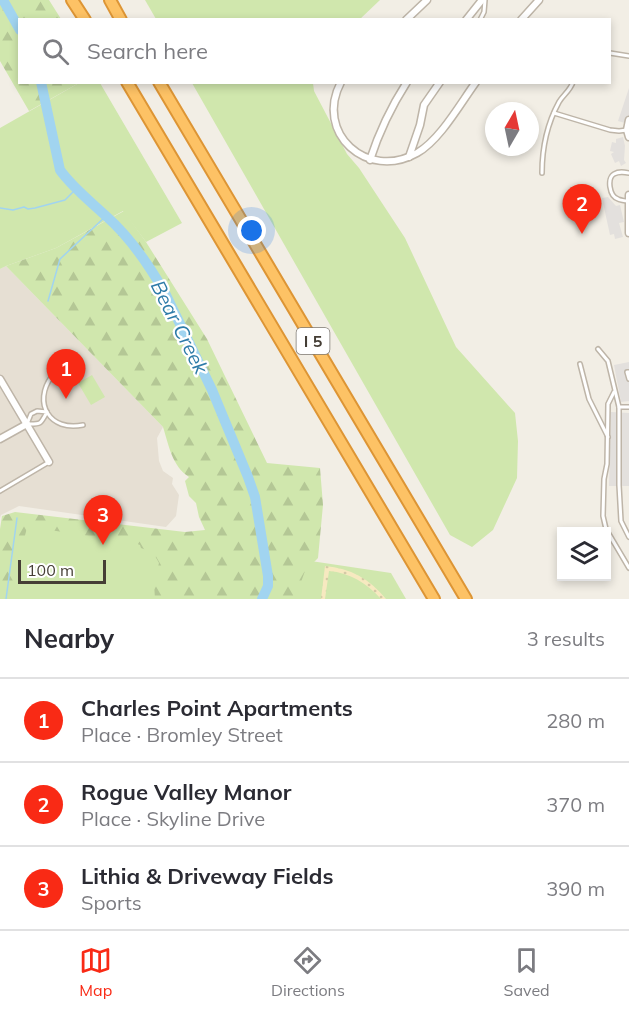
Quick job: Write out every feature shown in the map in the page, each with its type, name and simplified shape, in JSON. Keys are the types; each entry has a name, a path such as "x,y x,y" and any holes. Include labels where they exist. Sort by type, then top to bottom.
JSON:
{"highway":[{"path":"72,0 86,18"},
{"path":"78,0 86,18"},
{"path":"110,0 120,18"},
{"name":"I 5","path":"128,84 434,599"},
{"name":"I 5","path":"160,84 466,599"}],"street":[{"path":"408,18 427,0"},
{"path":"468,18 483,0"},
{"path":"523,18 539,0"},
{"path":"339,84 334,105 335,120 339,131 349,146 359,154 370,160 378,161 393,161 419,152 436,137 475,84"},
{"path":"370,160 386,119 406,84"},
{"path":"409,157 420,126 424,105 439,84"},
{"path":"628,134 629,120"},
{"path":"629,195 629,233"},
{"path":"0,379 49,462"},
{"path":"0,439 27,424"}],"lane":[{"path":"481,18 484,12 483,0"},
{"path":"611,53 629,56"},
{"path":"542,173 544,146 554,113 560,100 571,89 572,84"},
{"path":"554,113 628,134"},
{"path":"628,201 617,199 614,196 610,179 618,172 629,173"},
{"path":"598,349 608,361 619,407 621,521 629,537"},
{"path":"580,364 589,399 608,437"},
{"path":"629,372 627,372 629,379"},
{"path":"52,376 46,384 43,396 47,412 57,421 77,426 83,424"},
{"path":"615,391 608,404 604,522 629,568"},
{"path":"619,407 629,406"},
{"path":"27,424 34,412 47,412"},
{"path":"27,424 40,423 47,412"},
{"path":"0,491 49,462"}],"shaded area":[{"path":"629,88 629,122 625,123 618,121"},
{"path":"623,137 626,163 621,166 619,161 615,163 611,154 614,152 610,151 612,142 616,143 616,139"},
{"path":"608,197 616,206 620,205 624,222 619,223 623,237 615,239 614,234 610,235 602,198"},
{"path":"6,266 163,427 157,438 159,461 163,471 173,478 172,484 179,495 176,516 166,527 19,506 1,515 0,518 0,269"},
{"path":"629,362 629,401 621,402 614,365"},
{"path":"611,412 629,413 629,486 609,486"}],"green space":[{"path":"0,0 49,0 60,18 18,18 18,84 77,84 29,111 0,61"},
{"path":"145,0 380,0 361,18 155,18"},
{"path":"77,84 101,84 182,223 146,242 123,211 56,248 0,269 0,128"},
{"path":"193,84 313,84 314,91 347,154 359,168 405,238 456,347 515,413 518,441 517,478 493,530 472,547 450,535"},
{"path":"124,211 207,339 267,463 320,468 323,505 318,558 305,571 297,599 155,599 154,583 159,563 154,555 141,548 140,545 30,527 27,528 24,539 14,599 0,599 2,516 15,512 185,532 205,530 196,503 189,496 185,481 189,477 175,461 163,427 6,266 56,248"},
{"path":"79,370 83,378 70,386 65,378"},
{"path":"92,375 105,397 91,405 78,383"},
{"path":"9,516 391,573 406,599 0,599"}],"sand":[{"path":"325,566 343,569 359,576 386,599 381,599 358,580 329,571 325,599 321,599"}],"waterway":[{"name":"Bear Creek","path":"3,0 18,26"},
{"name":"Bear Creek","path":"41,84 60,170 76,189 115,224 146,262 165,293 212,390 255,497 268,576 268,586 262,599"},
{"path":"0,208 13,210 24,207 35,208 65,200 76,189"},
{"path":"48,301 60,259 106,216"},
{"path":"6,599 17,518"}],"place":[{"name":"Rogue Valley Manor","path":"582,234"},
{"name":"Charles Point Apartments","path":"66,399"},
{"name":"Lithia & Driveway Fields","path":"103,545"}]}
